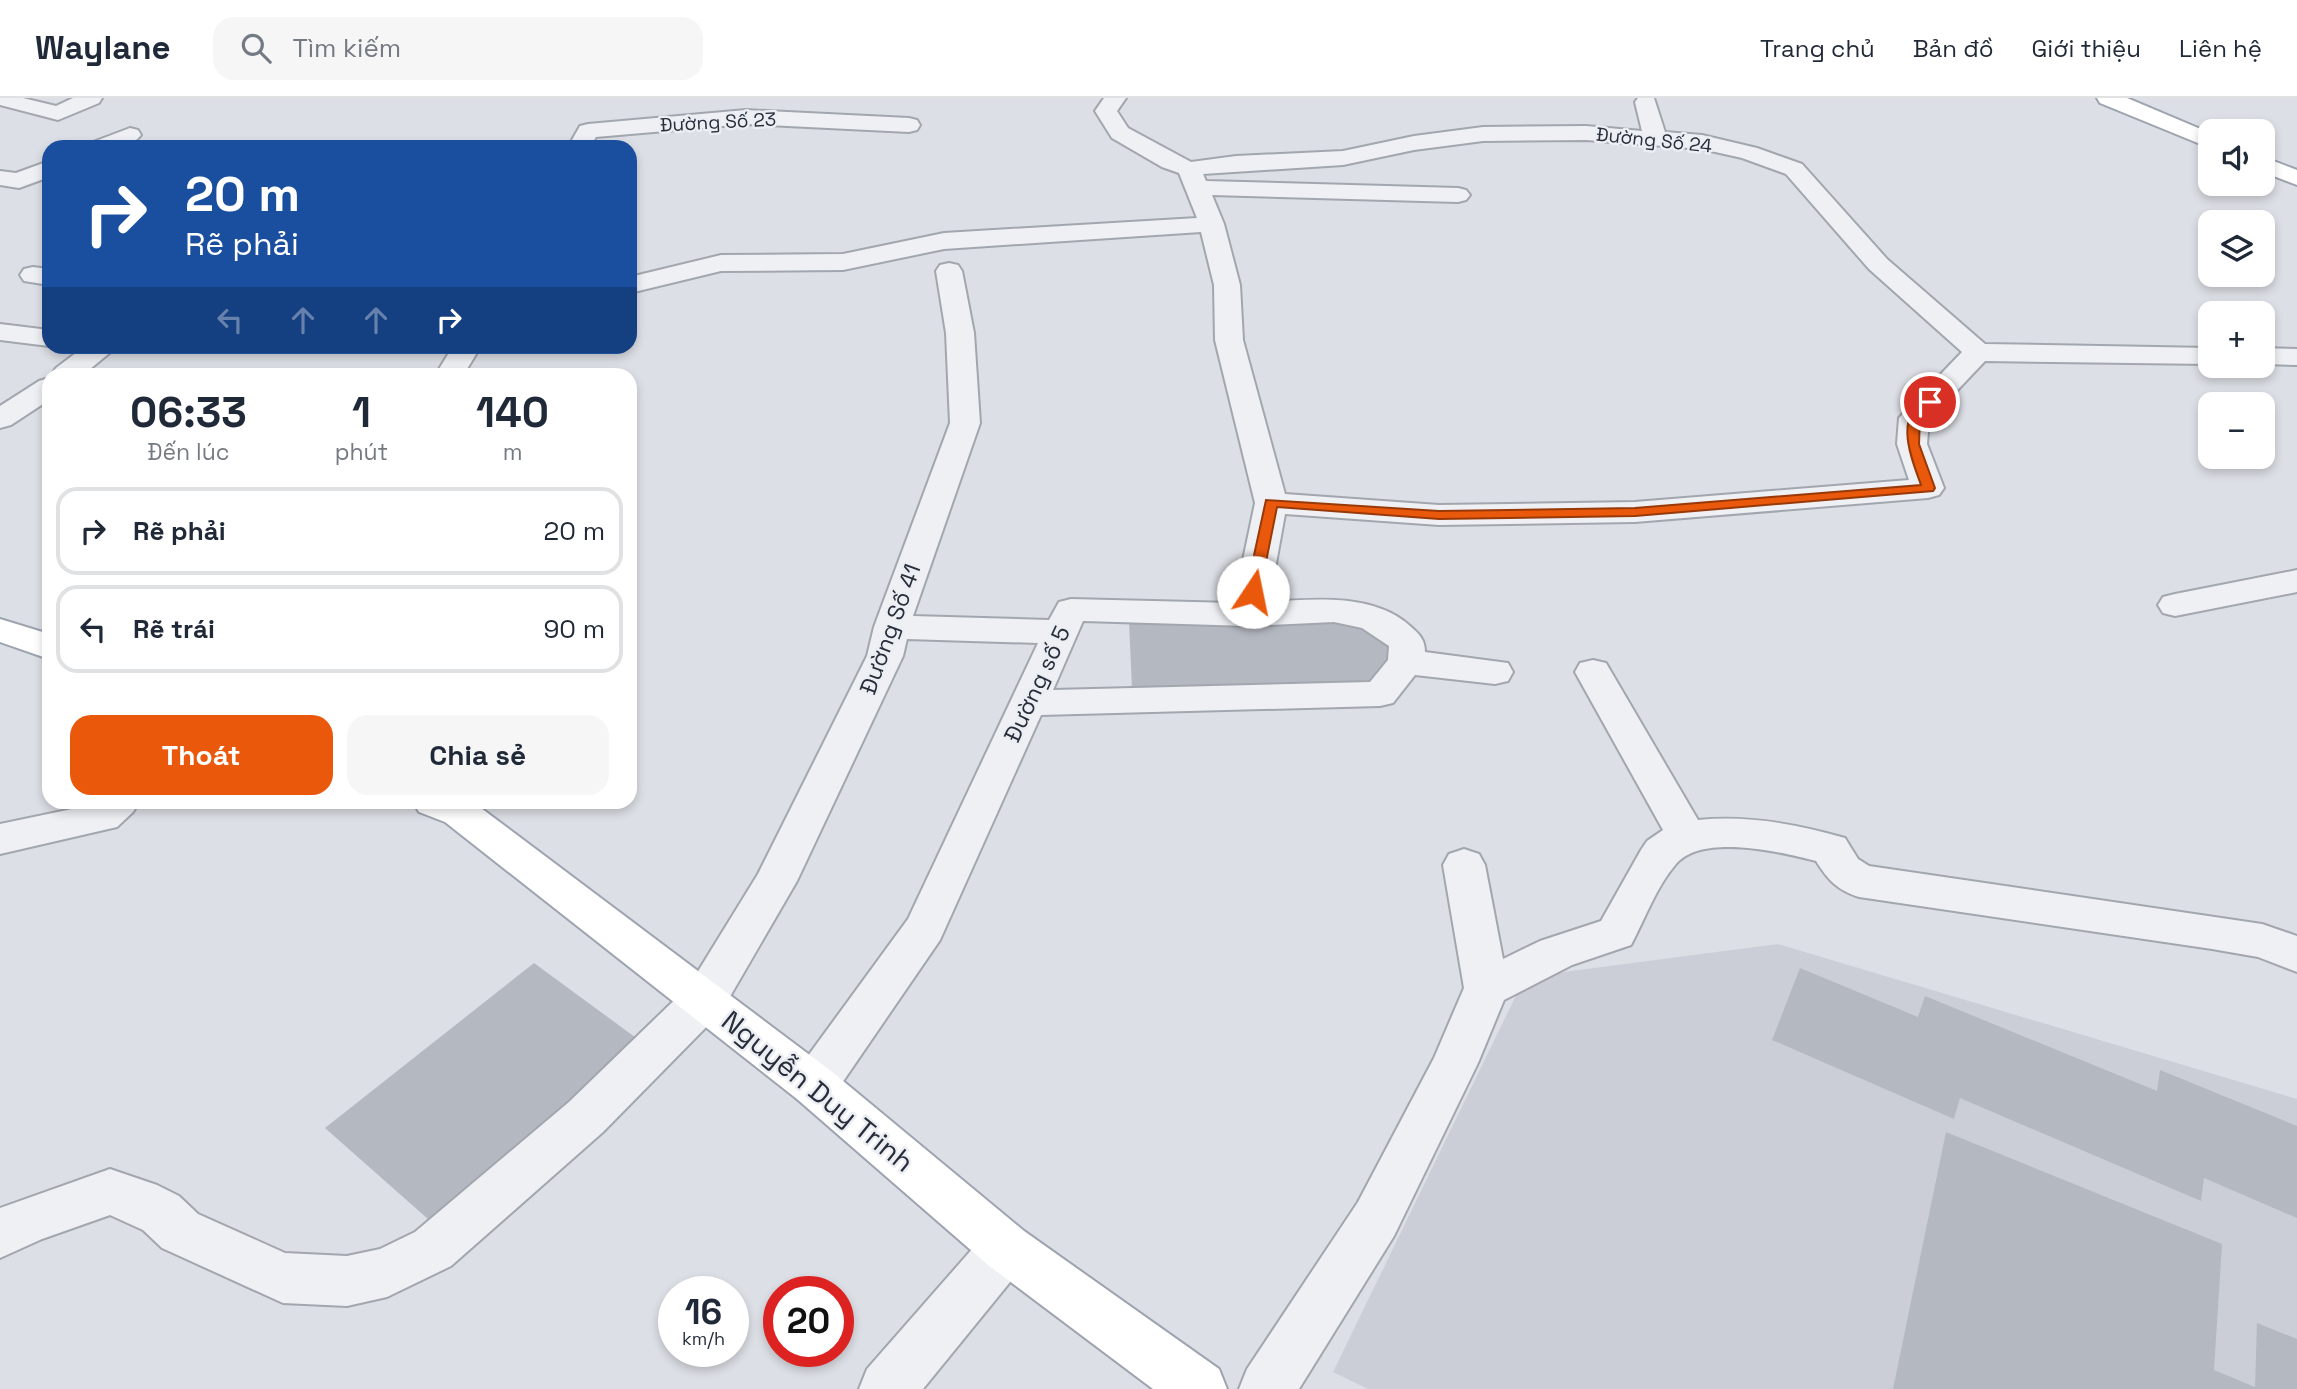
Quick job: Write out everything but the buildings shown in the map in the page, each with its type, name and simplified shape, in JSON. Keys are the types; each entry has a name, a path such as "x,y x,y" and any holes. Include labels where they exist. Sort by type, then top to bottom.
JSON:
{"main road":[{"path":"2108,98 2198,136"},
{"path":"2275,169 2297,178"},
{"path":"0,631 42,645"},
{"name":"Nguyễn Duy Trinh","path":"451,809 459,812 705,999 814,1085 1006,1248 1199,1389"}],"street":[{"path":"0,99 58,113 91,98"},
{"path":"1029,703 1380,694 1406,662 1408,643 1396,629 1365,616 1316,611 1249,615 1271,503 1228,340 1227,285 1212,224 1193,179 1170,162 1120,133 1106,111 1115,98"},
{"path":"1646,102 1655,138"},
{"name":"Đường Số 23","path":"583,140 588,131 747,107 909,125"},
{"name":"Đường Số 24","path":"1193,179 1236,163 1343,158 1483,134 1586,133 1702,142 1749,153 1794,169 1878,264 1978,352"},
{"path":"118,140 130,135"},
{"path":"0,178 19,181 42,171"},
{"path":"1193,179 1458,195"},
{"path":"637,283 721,263 843,262 944,241 1212,224"},
{"name":"Đường Số 41","path":"0,1234 27,1220 110,1192 139,1201 160,1213 180,1231 283,1278 347,1282 387,1272 433,1249 443,1241 586,1117 705,999 776,881 885,656 892,627 965,423 961,333 949,271"},
{"path":"0,332 42,337"},
{"path":"1271,503 1439,515 1635,512 1928,488 1912,444 1914,418 1978,352 2198,356"},
{"path":"74,368 93,354"},
{"path":"2275,357 2297,358"},
{"path":"0,419 42,392"},
{"path":"2175,605 2297,581"},
{"name":"Đường số 5","path":"814,1085 925,928 1072,610 1249,615"},
{"path":"892,627 1061,632"},
{"path":"1406,662 1495,672"},
{"path":"1593,672 1687,836"},
{"path":"0,839 103,817 112,809"},
{"path":"1486,988 1556,953 1616,933 1663,850 1687,836 1743,834 1801,841 1830,849 1843,870 1859,881 2280,947"},
{"path":"1267,1389 1377,1219 1455,1063 1486,988 1464,865"},
{"path":"887,1389 1006,1248"}],"shaded area":[{"path":"1778,944 2297,1099 2297,1389 1368,1389 1333,1372 1525,977"}],"route":[{"path":"1253,592 1271,503 1439,515 1635,512 1928,488 1912,444 1914,418 1930,402"}]}
